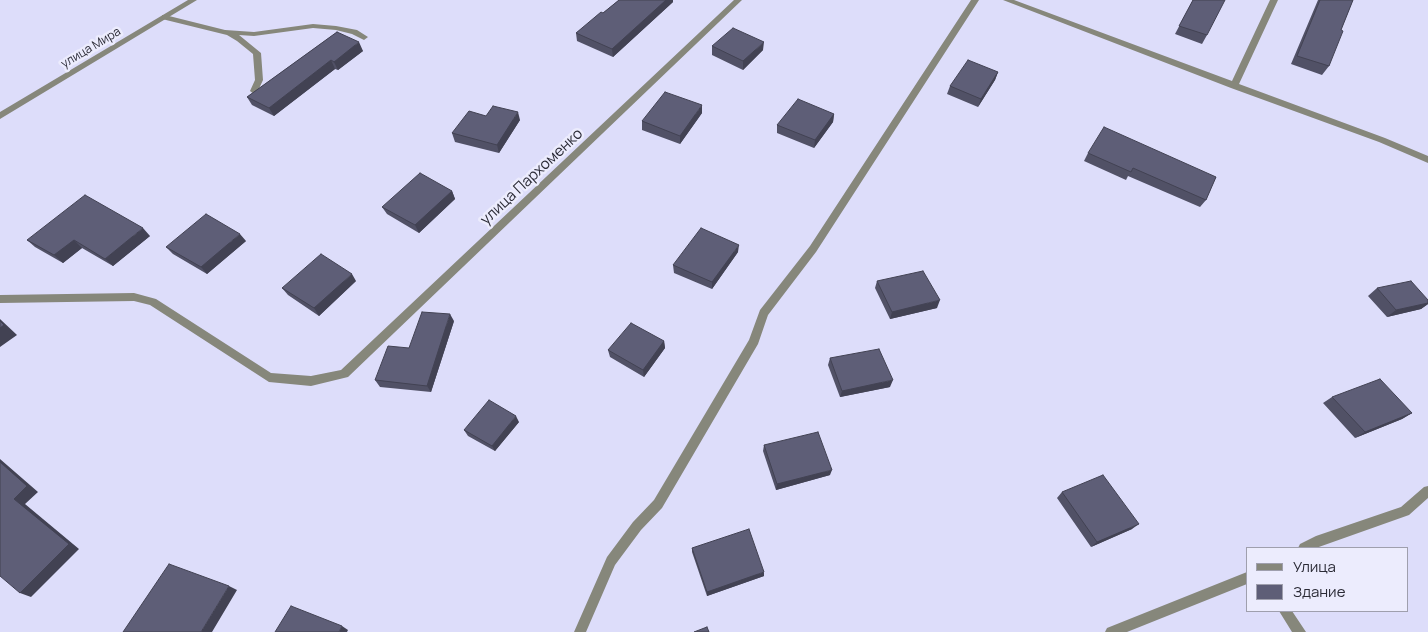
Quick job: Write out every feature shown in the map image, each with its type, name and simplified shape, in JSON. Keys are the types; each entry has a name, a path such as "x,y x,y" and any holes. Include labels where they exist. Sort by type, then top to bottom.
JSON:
{"street":[{"name":"улица Мира","path":"0,116 193,0"},
{"name":"улица Пархоменко","path":"0,299 134,297 153,302 269,377 311,381 344,374 738,0"},
{"path":"580,632 611,561 637,526 658,504 754,341 764,313 813,249 975,0"},
{"path":"1007,0 1382,140 1428,160"},
{"path":"1234,86 1274,0"},
{"path":"165,17 225,32 254,34 312,26 336,28 354,32 364,37"},
{"path":"225,32 240,39 257,53 259,80 254,90"},
{"path":"1306,547 1405,511 1428,490"},
{"path":"1112,632 1246,578"},
{"path":"1286,612 1300,632"}],"building":[{"path":"619,0 666,0 612,49 576,33 601,12 603,13"},
{"path":"1193,0 1225,0 1207,35 1179,26"},
{"path":"1320,0 1353,0 1329,66 1297,56"},
{"path":"733,28 764,42 743,61 712,46"},
{"path":"337,32 359,42 334,62 331,60 269,108 247,97"},
{"path":"968,60 998,72 981,99 950,86"},
{"path":"665,92 702,105 680,136 642,121"},
{"path":"798,99 834,114 815,140 777,125"},
{"path":"493,106 518,112 497,145 452,133 469,111 486,116"},
{"path":"1104,127 1216,177 1206,200 1133,168 1131,172 1088,153"},
{"path":"420,173 452,191 415,225 382,207"},
{"path":"85,195 143,228 105,259 74,240 54,255 27,240"},
{"path":"206,214 240,234 201,267 166,247"},
{"path":"701,228 739,245 712,282 673,265"},
{"path":"321,254 352,274 314,308 282,288"},
{"path":"923,271 940,300 892,312 877,281"},
{"path":"1411,281 1428,300 1428,303 1396,310 1377,288"},
{"path":"422,312 450,314 427,386 375,380 388,346 409,348"},
{"path":"631,323 664,341 643,370 608,350"},
{"path":"879,349 893,380 842,391 830,358"},
{"path":"1380,379 1412,413 1365,432 1332,397"},
{"path":"489,400 516,416 492,446 464,430"},
{"path":"818,432 832,470 777,484 764,445"},
{"path":"0,462 27,486 14,499 69,544 20,593 0,576"},
{"path":"1103,475 1139,524 1097,542 1062,492"},
{"path":"749,529 764,572 707,592 692,548"},
{"path":"169,564 229,586 201,632 123,632"},
{"path":"291,606 342,626 339,632 275,632"},
{"path":"707,627 709,632 694,632"}]}
